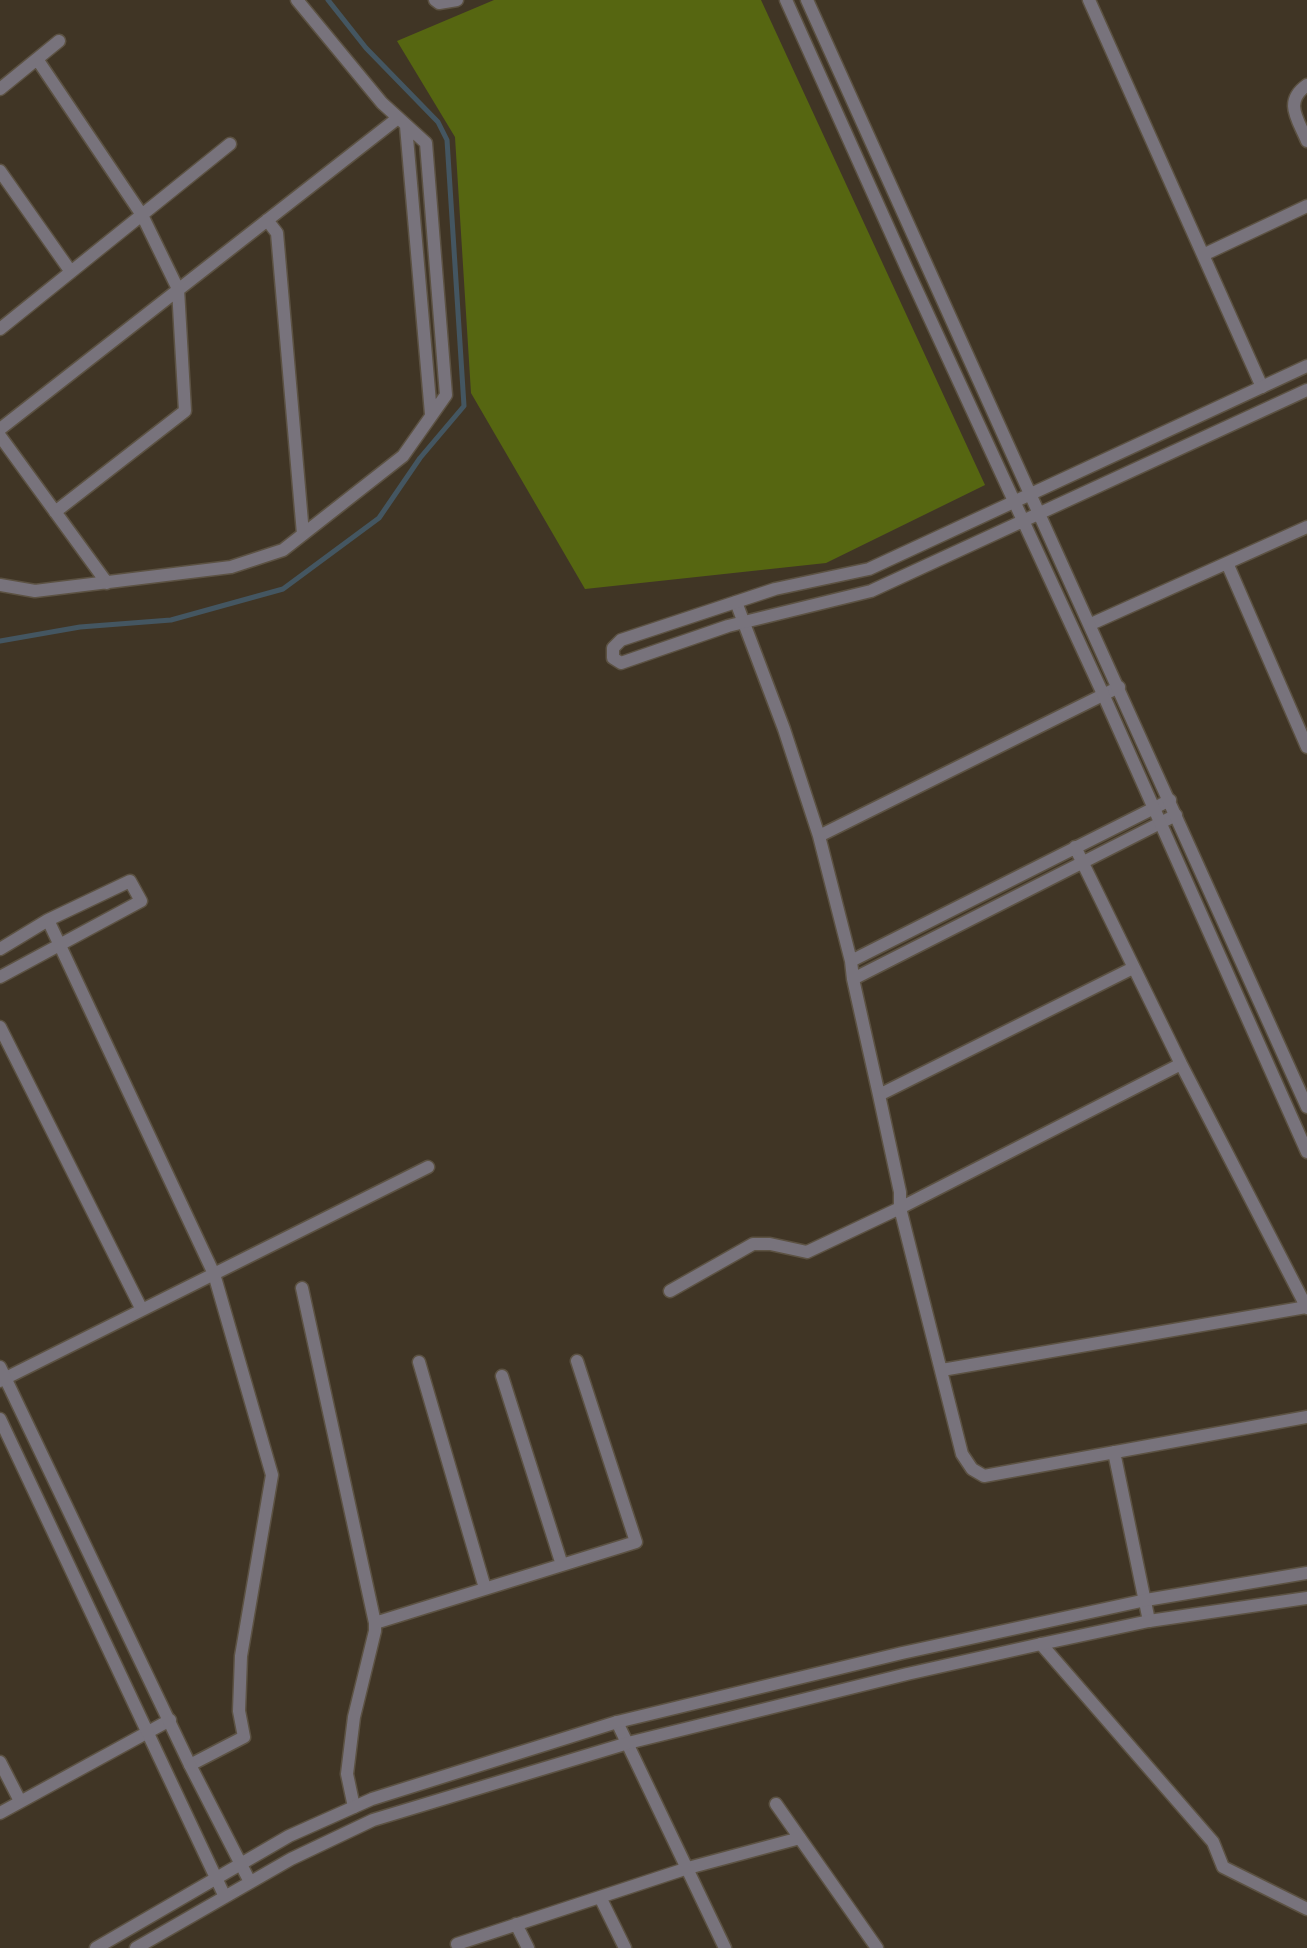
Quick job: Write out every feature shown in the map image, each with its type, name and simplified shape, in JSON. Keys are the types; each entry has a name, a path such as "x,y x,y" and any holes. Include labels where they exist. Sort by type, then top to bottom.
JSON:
{"street":[{"path":"0,585 35,591 108,583 231,567 283,550 403,456 446,395 426,143 402,122 297,0"},
{"path":"435,0 439,3 457,0"},
{"path":"786,0 1103,694 1307,1152"},
{"path":"807,0 1041,513 1307,1107"},
{"path":"1089,0 1262,387"},
{"path":"0,89 59,41"},
{"path":"37,59 142,215 178,290 185,411 55,512"},
{"path":"1307,86 1296,93 1293,104 1307,141"},
{"path":"0,429 267,220 402,122"},
{"path":"402,122 431,414"},
{"path":"0,329 230,144"},
{"path":"0,171 71,272"},
{"path":"1203,255 1307,206"},
{"path":"267,220 277,233 303,534"},
{"path":"1307,366 856,574 775,589 621,640 613,648 613,658 621,663 742,623 872,591 1307,390"},
{"path":"0,436 108,583"},
{"path":"1091,624 1307,527"},
{"path":"1227,563 1307,747"},
{"path":"736,602 742,623 784,729 819,836 851,961 900,1192 900,1208 962,1454 972,1469 984,1476 1307,1417"},
{"path":"819,836 1119,687"},
{"path":"851,961 1170,800"},
{"path":"853,979 1176,814"},
{"path":"942,1370 1307,1307 1181,1064 1075,847"},
{"path":"0,949 48,920 130,881 141,901 0,977"},
{"path":"48,920 214,1274 272,1475 241,1656 239,1711 244,1737 190,1765"},
{"path":"879,1095 1133,968"},
{"path":"0,1027 142,1310"},
{"path":"670,1291 753,1244 770,1244 807,1252 900,1208 1181,1064"},
{"path":"250,1882 190,1765 2,1375 142,1310 428,1167"},
{"path":"302,1288 375,1623 354,1717 347,1774 354,1807"},
{"path":"375,1623 636,1542 577,1360"},
{"path":"420,1362 485,1588"},
{"path":"502,1376 562,1565"},
{"path":"0,1419 225,1897"},
{"path":"1114,1452 1149,1621"},
{"path":"96,1948 289,1836 354,1807 383,1795 617,1722 902,1653 1146,1600 1307,1573"},
{"path":"135,1948 291,1859 373,1820 628,1743 907,1674 1041,1644 1149,1621 1307,1598"},
{"path":"1041,1644 1209,1838 1223,1867 1307,1909"},
{"path":"902,1653 907,1674"},
{"path":"0,1813 170,1720"},
{"path":"617,1722 725,1948"},
{"path":"0,1762 20,1801"},
{"path":"776,1804 877,1948"},
{"path":"457,1944 688,1868 800,1838"},
{"path":"600,1897 625,1948"},
{"path":"516,1924 528,1948"}],"green space":[{"path":"494,0 761,0 985,485 826,563 585,589 471,393 455,137 397,41"}],"waterway":[{"path":"0,641 80,627 171,620 283,589 379,518 420,458 464,406 447,140 438,122 366,48 328,0"}]}
